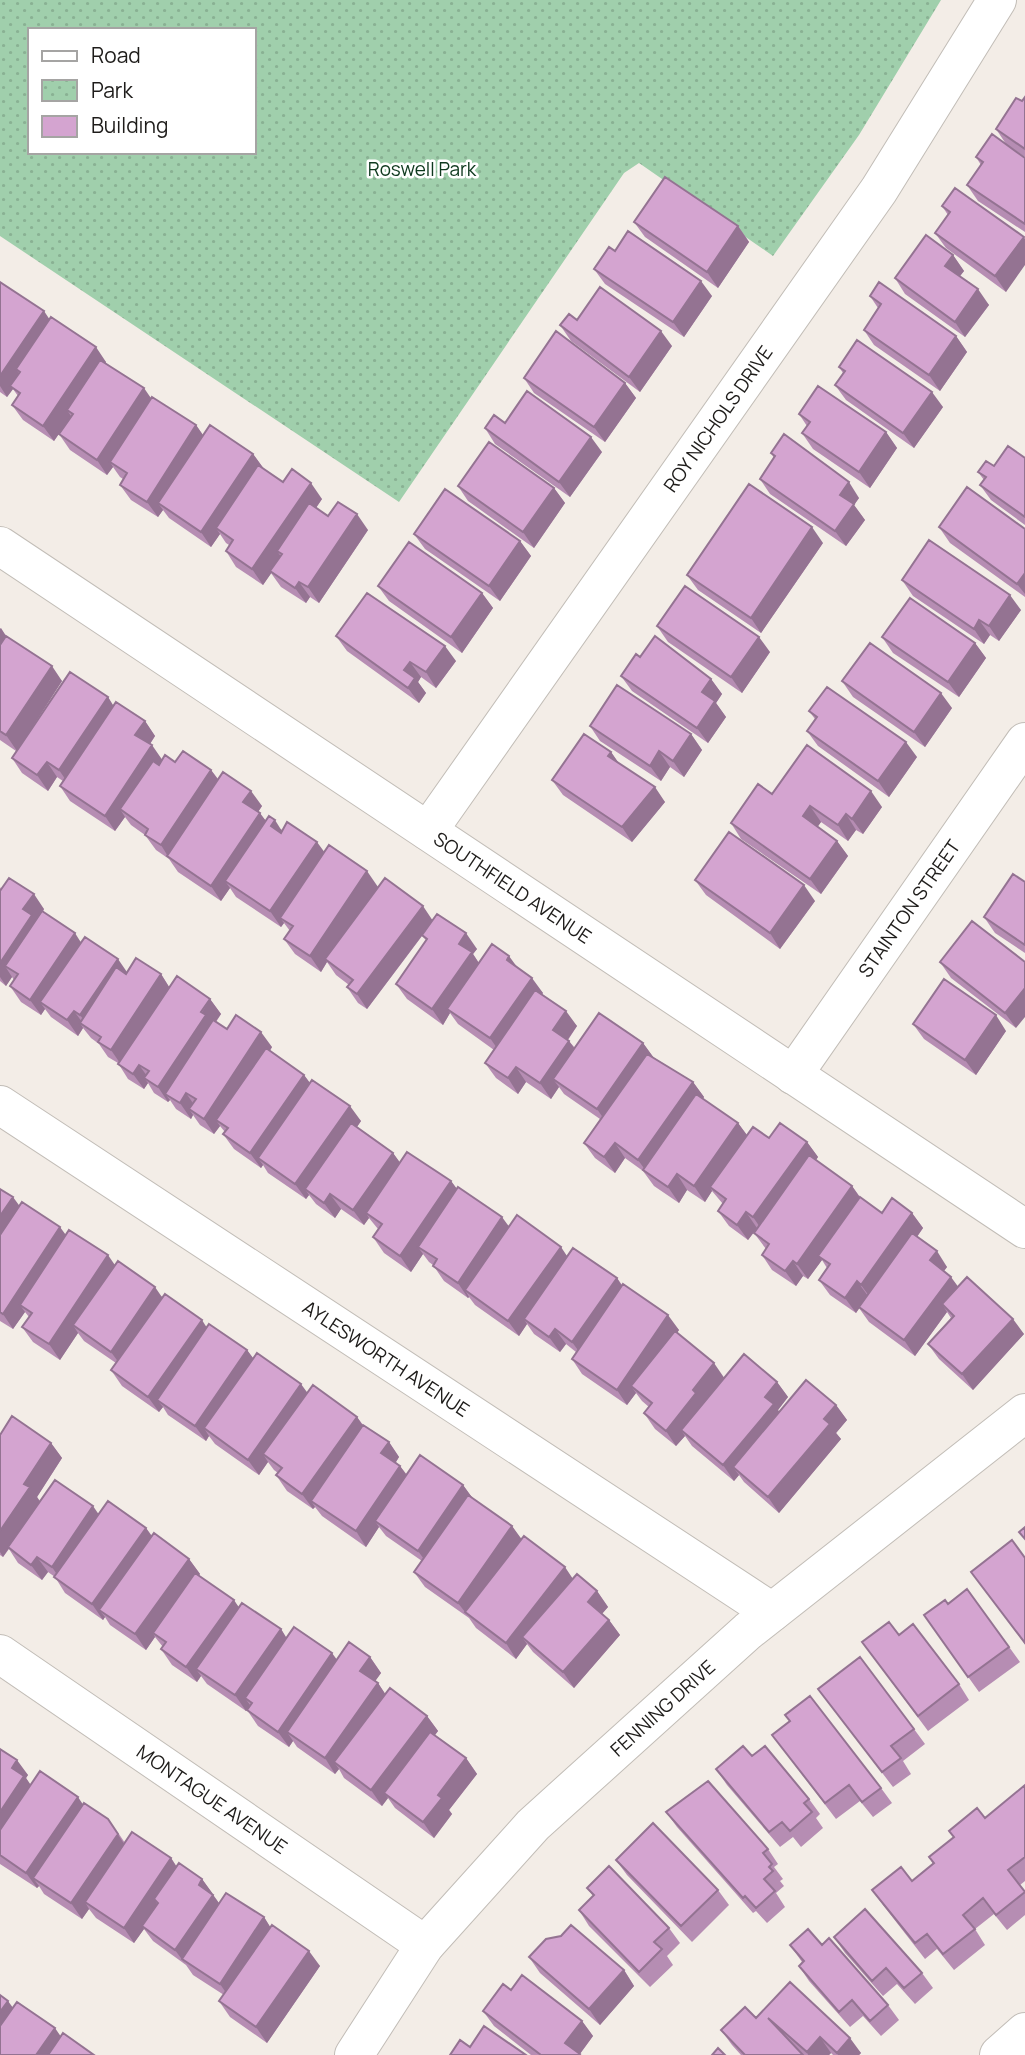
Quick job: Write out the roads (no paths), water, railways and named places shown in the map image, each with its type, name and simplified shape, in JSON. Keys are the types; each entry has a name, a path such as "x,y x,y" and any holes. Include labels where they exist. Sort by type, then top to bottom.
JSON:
{"street":[{"name":"ROY NICHOLS DRIVE","path":"428,831 879,190 996,0"},
{"name":"SOUTHFIELD AVENUE","path":"0,546 1025,1230"},
{"name":"STAINTON STREET","path":"793,1075 1025,742"},
{"name":"AYLESWORTH AVENUE","path":"0,1105 772,1612"},
{"name":"FENNING DRIVE","path":"354,2055 425,1945 533,1825 772,1612 1025,1413"},
{"name":"MONTAGUE AVENUE","path":"0,1654 425,1945"},
{"path":"999,2055 1025,2032"}],"park label":[{"name":"Roswell Park","path":"422,169"}]}
